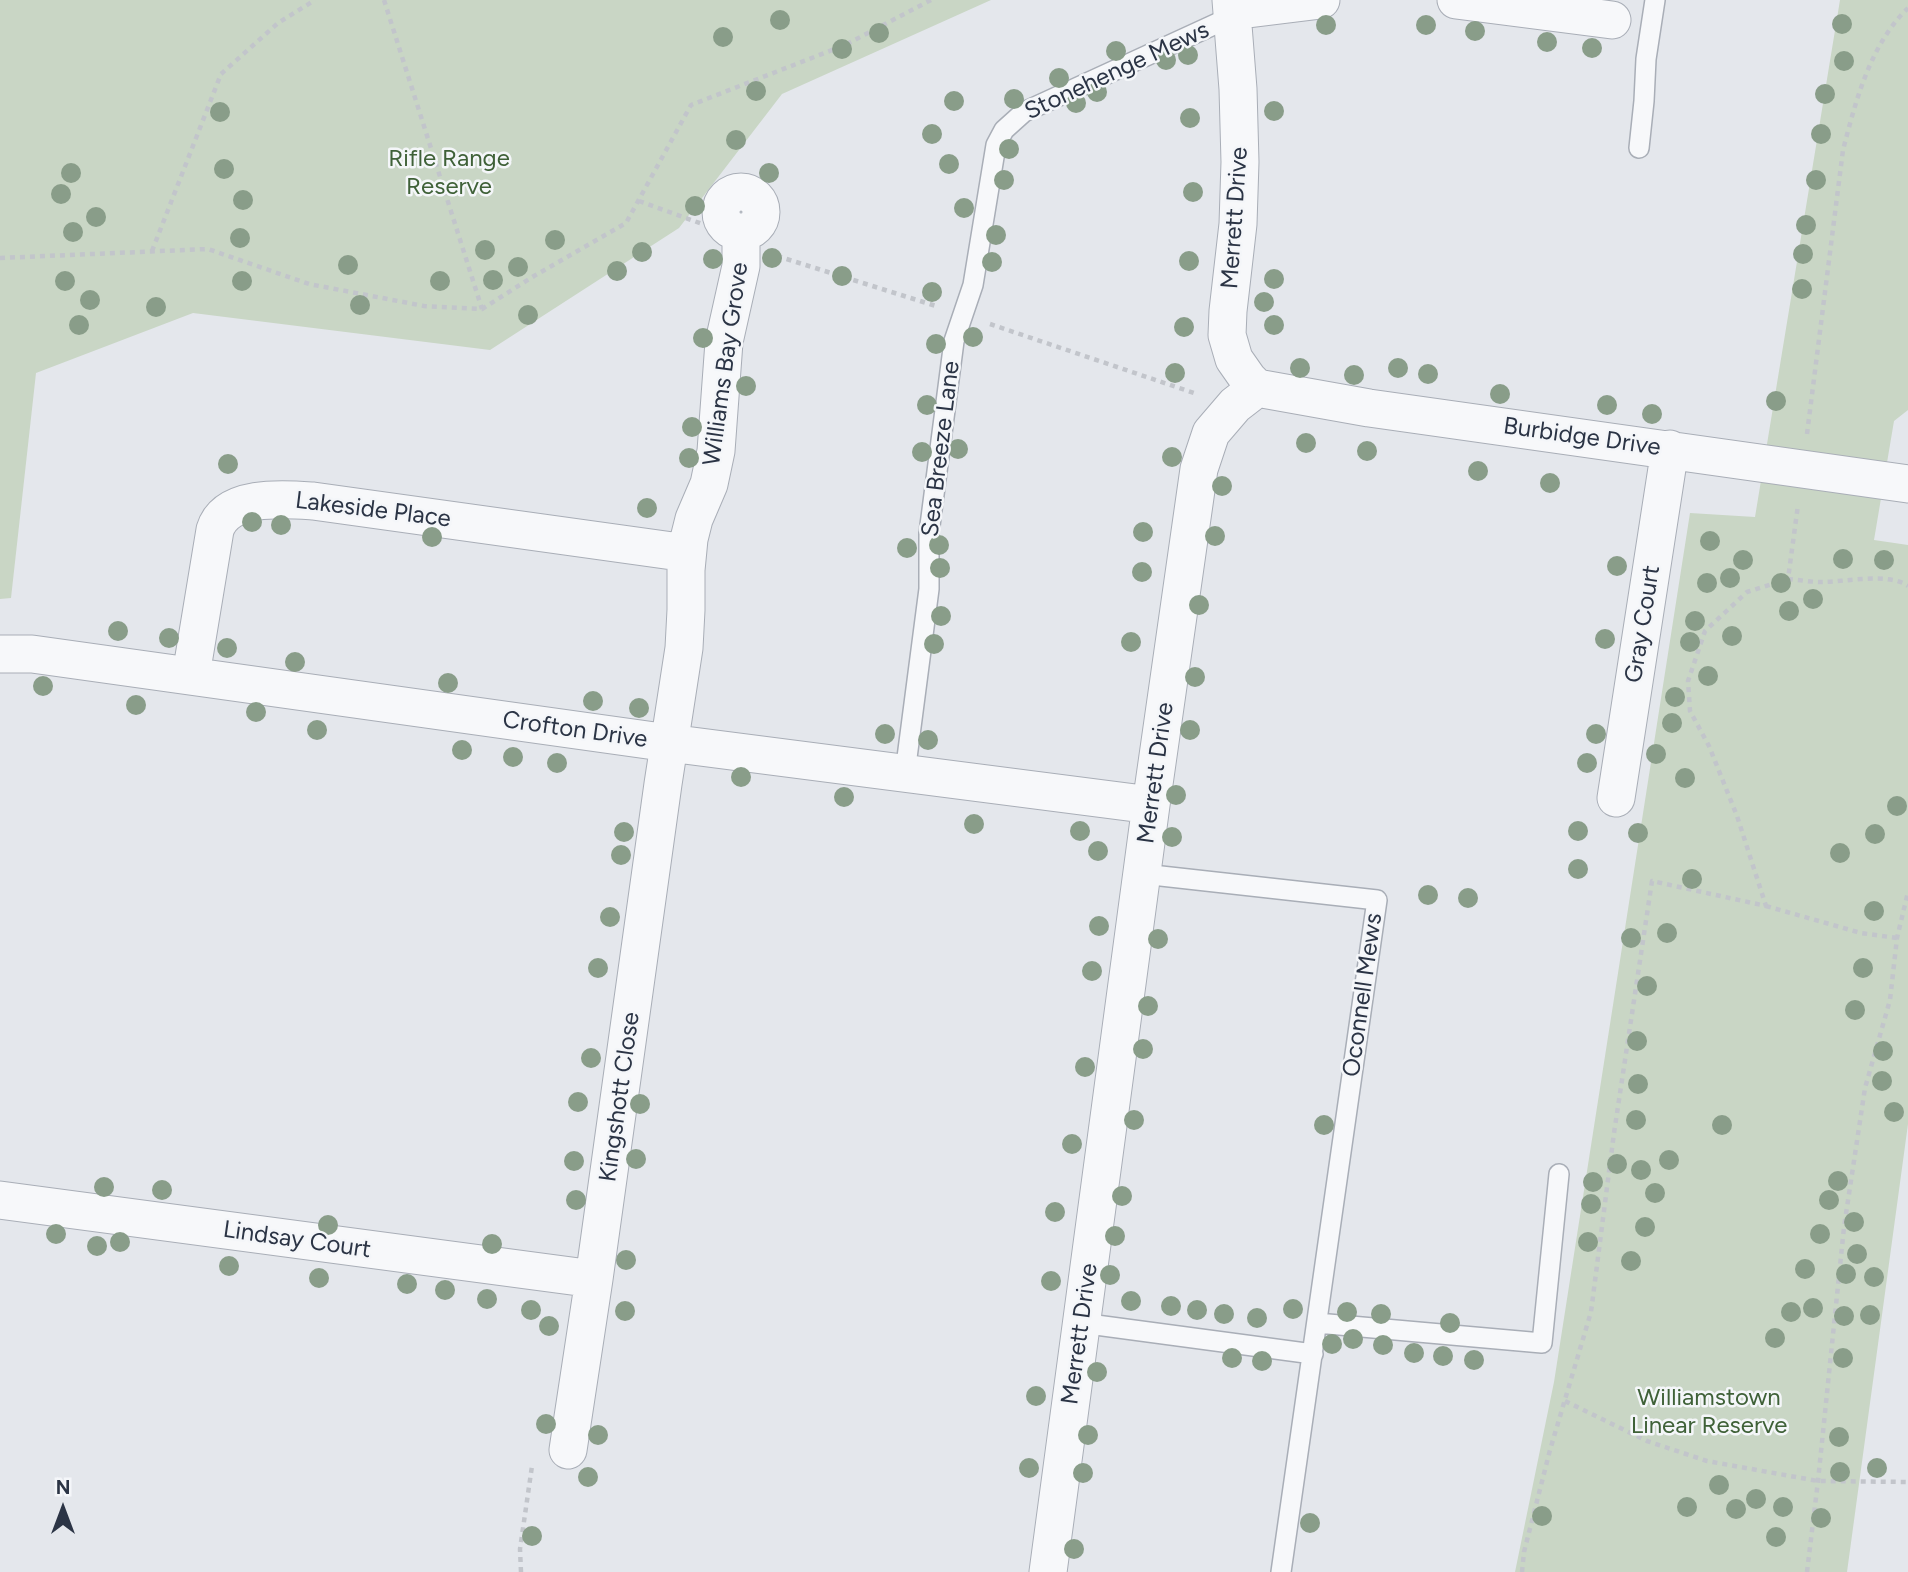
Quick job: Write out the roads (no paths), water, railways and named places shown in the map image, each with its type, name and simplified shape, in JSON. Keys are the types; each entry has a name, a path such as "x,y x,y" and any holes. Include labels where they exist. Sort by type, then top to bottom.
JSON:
{"street":[{"path":"1232,9 1321,0"},
{"path":"1456,0 1631,22"},
{"name":"Merrett Drive","path":"1048,1572 1199,469 1211,433 1234,405 1257,388 1234,359 1227,335 1240,192 1240,120 1232,9"},
{"name":"Williams Bay Grove","path":"669,743 685,631 687,553 694,519 709,484 716,451 724,342 741,270 741,239"},
{"name":"Burbidge Drive","path":"1257,388 1369,408 1908,484"},
{"name":"Gray Court","path":"1616,798 1670,449"},
{"name":"Lakeside Place","path":"191,675 217,524 229,511 241,505 289,499 331,503 687,553"},
{"name":"Crofton Drive","path":"0,654 33,654 669,743 1151,805"},
{"name":"Kingshott Close","path":"568,1450 669,743"},
{"name":"Lindsay Court","path":"0,1200 594,1279"}],"lane":[{"path":"1639,148 1645,69 1631,22 1655,0"},
{"name":"Stonehenge Mews","path":"1004,131 1024,112 1232,9"},
{"name":"Sea Breeze Lane","path":"905,773 929,589 929,533 954,341 972,285 994,152 1004,131"},
{"name":"Oconnell Mews","path":"1143,874 1377,900 1281,1572"},
{"path":"1317,1323 1542,1343 1559,1174"},
{"path":"1082,1323 1313,1354"}],"park label":[{"name":"Rifle Range Reserve","path":"449,173"},
{"name":"Williamstown Linear Reserve","path":"1709,1412"}]}
